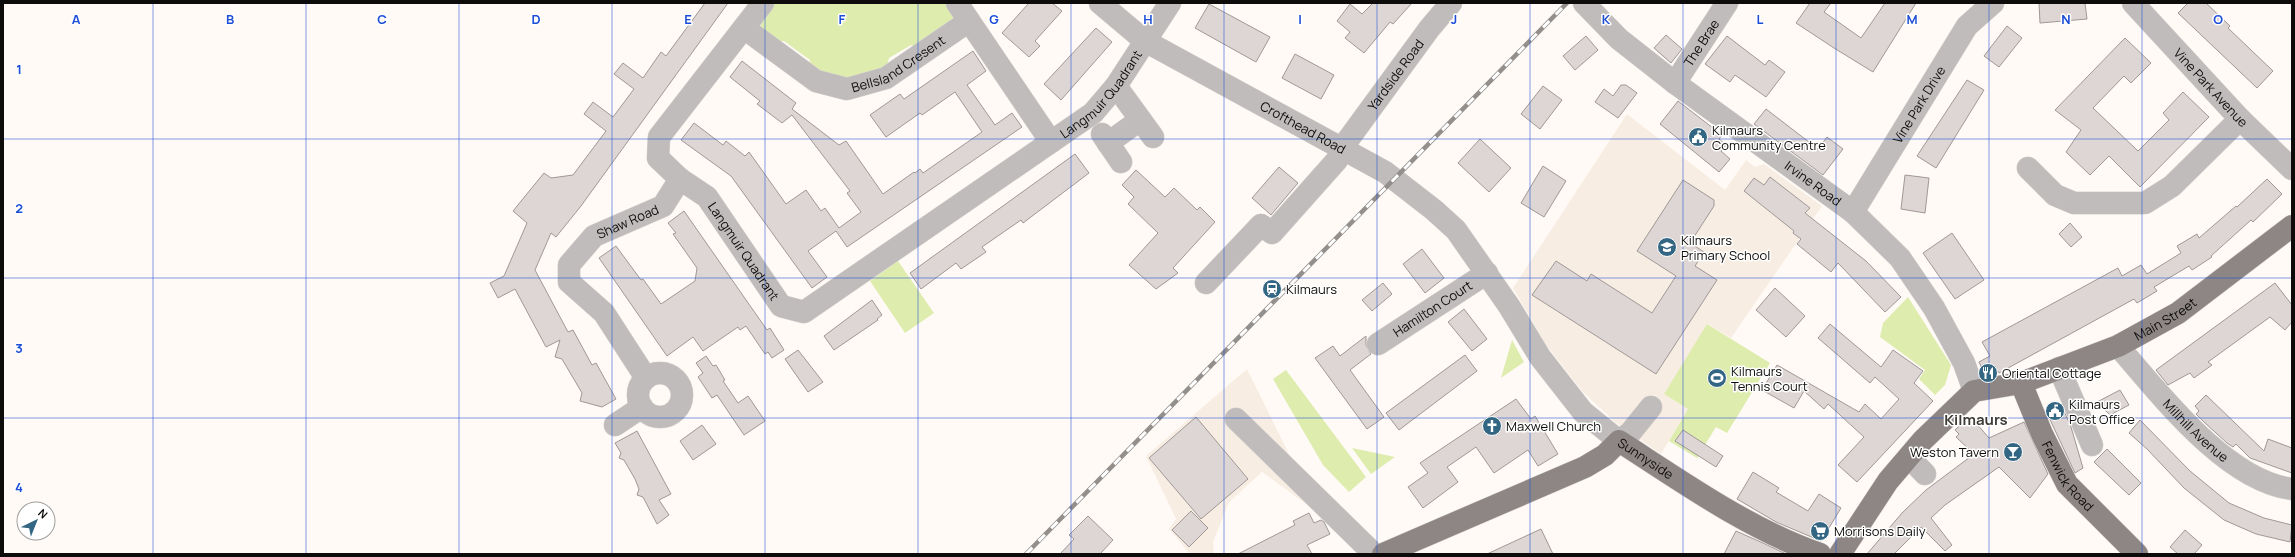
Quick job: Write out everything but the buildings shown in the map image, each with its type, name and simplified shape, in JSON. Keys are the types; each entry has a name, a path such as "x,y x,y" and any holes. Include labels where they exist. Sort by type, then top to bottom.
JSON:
{"main road":[{"name":"Main Street","path":"1974,391 2021,383 2118,346 2178,313 2292,226"},
{"name":"Fenwick Road","path":"2021,383 2042,434 2067,484 2137,554"},
{"path":"1840,554 1888,481 1923,440 1974,391"},
{"path":"1382,554 1585,467 1605,455 1619,440"},
{"name":"Sunnyside","path":"1619,440 1717,504 1803,548 1820,554"}],"street":[{"name":"Langmuir Quadrant","path":"763,3 659,138 658,158 680,179 707,197 781,306 804,312 1093,113 1116,86 1170,3"},
{"name":"Langmuir Quadrant","path":"957,3 1051,142"},
{"name":"Crofthead Road","path":"1100,3 1145,41 1342,148 1398,181 1456,230 1487,273"},
{"name":"Yardside Road","path":"1206,283 1261,225 1272,233 1337,160 1342,148 1429,29 1451,3"},
{"name":"Irvine Road","path":"1584,3 1619,39 1675,83 1853,212 1904,264 1938,315 1964,363 1974,391"},
{"name":"The Brae","path":"1675,83 1727,3"},
{"name":"Vine Park Drive","path":"1853,212 1967,26 1993,3"},
{"name":"Vine Park Avenue","path":"2132,3 2240,119 2292,169"},
{"name":"Bellsland Cresent","path":"744,28 816,81 847,89 886,78 969,21"},
{"path":"1116,86 1146,128 1105,138 1121,162"},
{"path":"2028,168 2055,195 2074,203 2145,203 2172,186 2240,119"},
{"name":"Shaw Road","path":"646,378 604,313 569,282 569,265 594,236 663,206 680,179"},
{"name":"Hamilton Court","path":"1378,344 1487,273"},
{"name":"Sunnyside","path":"1487,273 1540,357 1583,412 1619,440"},
{"name":"Millhill Avenue","path":"2118,346 2184,421 2234,464 2263,480 2292,488"},
{"path":"2059,368 2092,445"},
{"path":"662,373 670,375 676,380 681,388 682,398 678,407 672,413 663,416 647,413 642,407 638,392 646,378 654,374 662,373"},
{"path":"615,425 642,407"},
{"path":"1619,440 1630,433 1651,407"},
{"path":"1236,419 1374,554"},
{"path":"1909,457 1925,474"}],"shaded area":[{"name":"Kilmaurs Primary School","path":"1627,114 1725,190 1746,160 1755,167 1764,164 1822,206 1731,338 1708,324 1664,394 1688,409 1661,454 1615,422 1583,392 1546,345 1513,288"},
{"path":"1247,369 1290,456 1332,497 1317,512 1262,472 1229,502 1213,542 1214,554 1190,554 1169,529 1176,519 1146,456"}],"green space":[{"path":"773,3 945,3 961,21 917,49 911,45 889,58 886,69 848,81 809,67 810,60 784,41 777,42 761,30 760,19"},
{"path":"898,261 934,313 905,333 870,281"},
{"path":"1908,297 1951,365 1945,385 1935,395 1919,379 1925,370 1880,337 1883,323"},
{"name":"Kilmaurs Tennis Court","path":"1707,324 1770,363 1727,433 1716,427 1697,458 1669,441 1688,409 1664,394"},
{"path":"1512,340 1524,362 1501,378"},
{"path":"1286,370 1366,477 1349,492 1323,465 1273,379"},
{"path":"1352,448 1395,457 1371,474"}],"railway":[{"path":"1026,554 1567,3"}],"place":[{"name":"Kilmaurs Community Centre","path":"1698,137"},
{"name":"Kilmaurs Primary School","path":"1667,247"},
{"name":"Kilmaurs","path":"1272,289"},
{"name":"Oriental Cottage","path":"1988,373"},
{"name":"Kilmaurs Tennis Court","path":"1717,378"},
{"name":"Kilmaurs Post Office","path":"2055,411"},
{"name":"Maxwell Church","path":"1492,426"},
{"name":"Weston Tavern","path":"2013,452"},
{"name":"Morrisons Daily","path":"1820,531"}],"district":[{"name":"Kilmaurs","path":"1976,419"}]}
